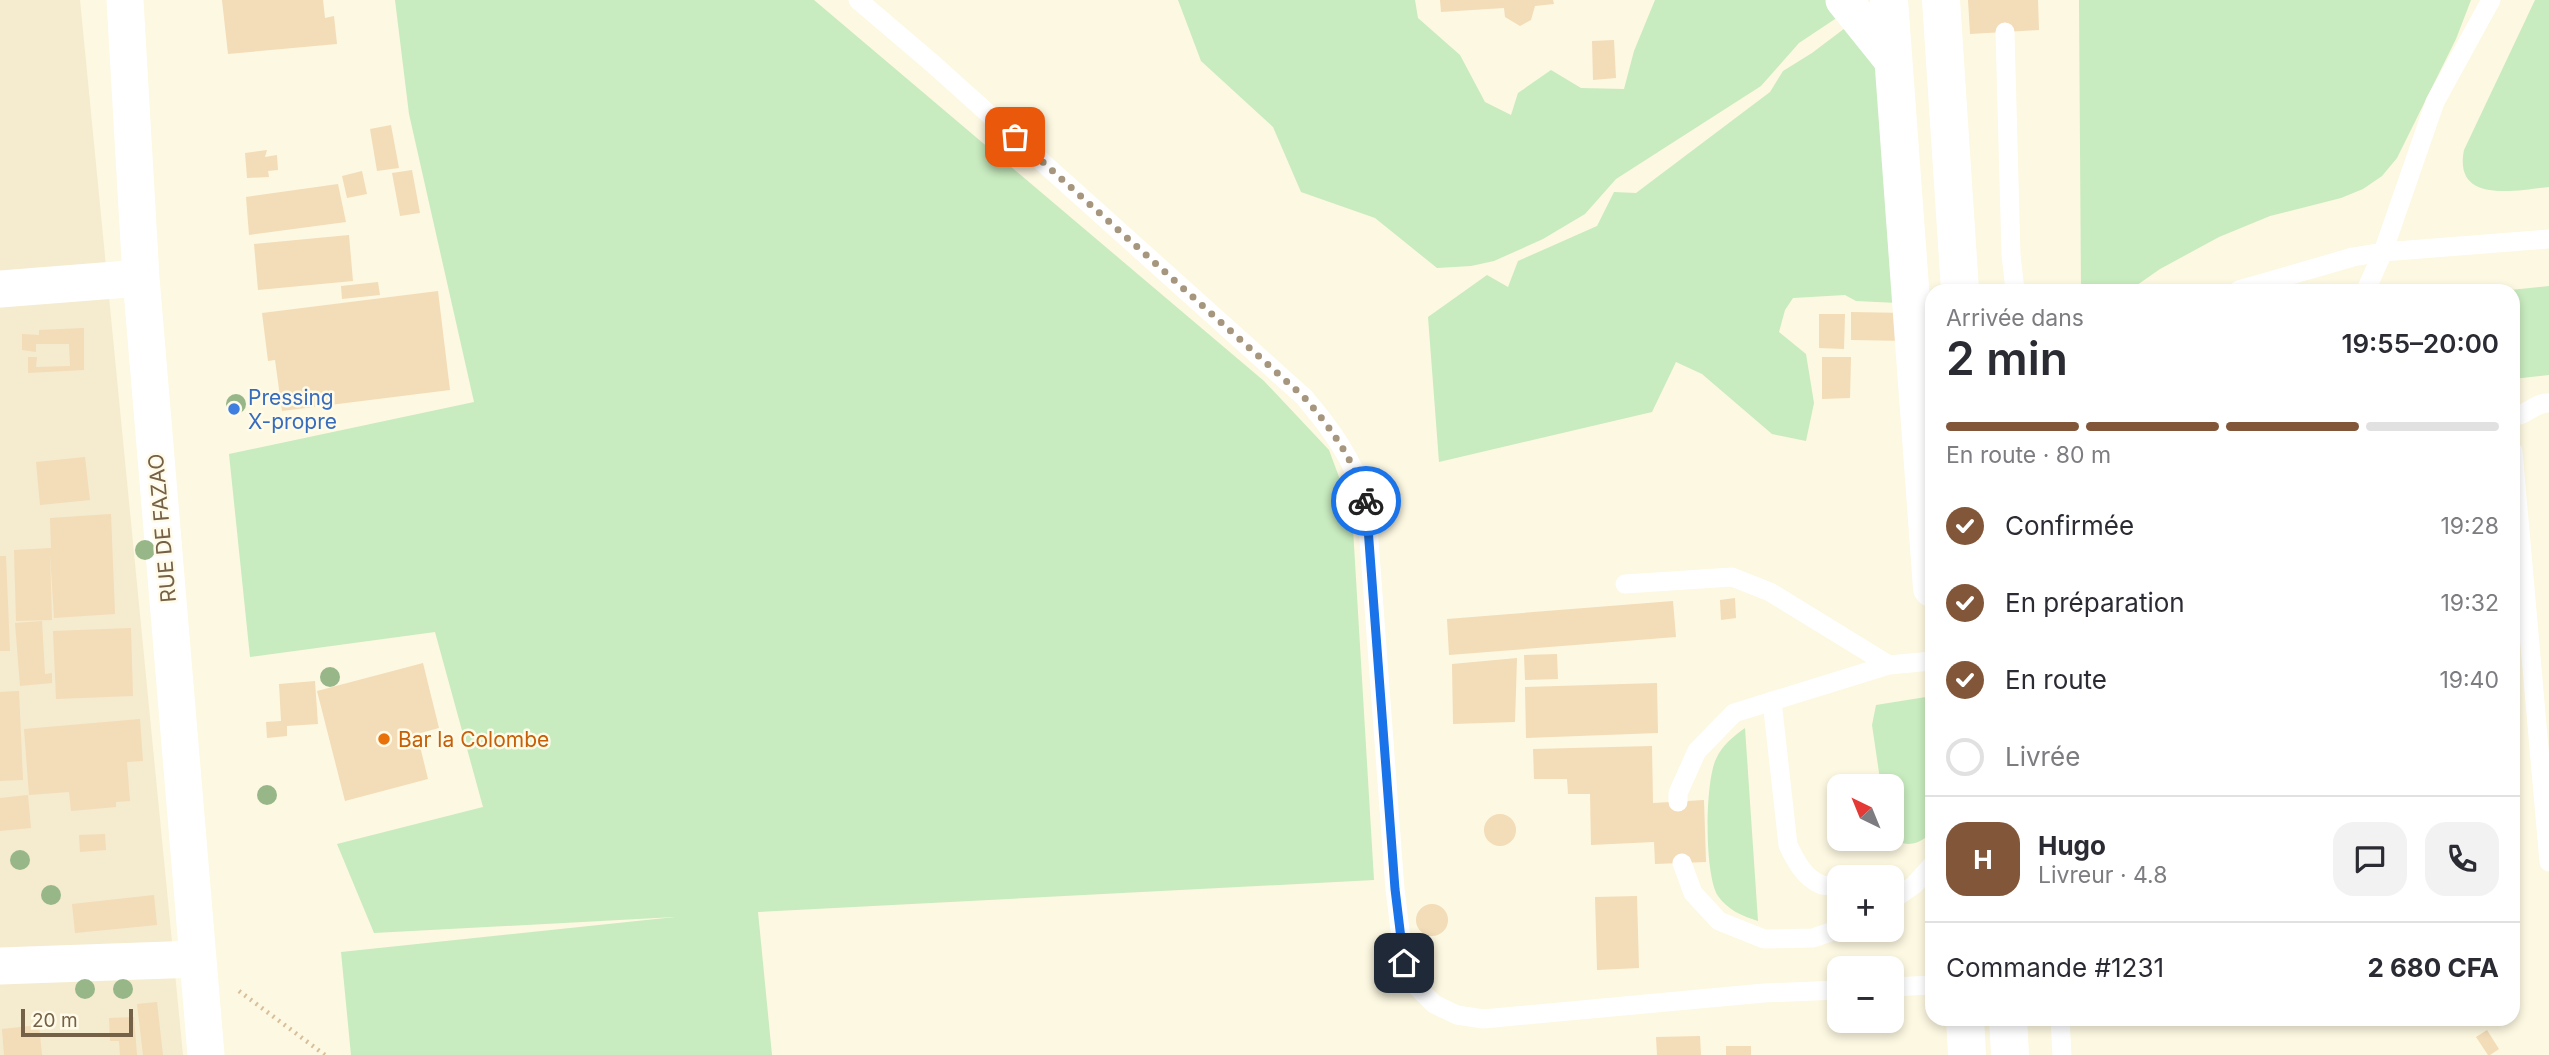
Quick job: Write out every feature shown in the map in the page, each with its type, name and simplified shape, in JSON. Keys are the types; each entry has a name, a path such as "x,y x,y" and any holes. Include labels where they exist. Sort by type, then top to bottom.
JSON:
{"main road":[{"path":"1889,0 1925,493"},
{"path":"1941,0 1960,284"},
{"path":"1965,1026 1967,1055"},
{"path":"2008,1026 2010,1055"}],"street":[{"name":"RUE DE FAZAO","path":"125,0 141,278 206,1055"},
{"path":"1844,0 1893,61"},
{"path":"0,289 141,278"},
{"path":"0,966 197,959"}],"lane":[{"path":"858,0 932,63 1304,397 1323,419 1356,470 1366,499 1395,889 1404,963 1416,986 1434,1004 1457,1015 1483,1019 1764,993 1827,990"},
{"path":"2369,284 2383,252 2435,102 2491,0"},
{"path":"2005,32 2011,255 2014,284"},
{"path":"2260,284 2353,257 2383,252 2549,239"},
{"path":"2520,414 2541,402 2549,402"},
{"path":"2520,531 2549,862"},
{"path":"1625,583 1731,577 1770,593 1889,665"},
{"path":"1678,802 1678,793 1697,751 1734,713 1889,665 1925,662"},
{"path":"1772,701 1788,845 1796,862 1808,875 1822,885 1827,885"},
{"path":"1682,863 1693,893 1719,921 1764,939 1813,938 1827,933"},
{"path":"1904,891 1925,872"},
{"path":"1904,885 1913,885"},
{"path":"1904,986 1925,985"},
{"path":"2060,1026 2062,1055"}],"path":[{"path":"197,959 325,1055"}],"shaded area":[{"path":"0,0 80,0 183,1055 0,1055"}],"green space":[{"path":"395,0 814,0 1264,381 1329,450 1352,512 1374,880 758,912 772,1055 351,1055 341,952 675,917 374,933 337,844 483,807 435,632 250,657 229,454 474,402 409,114"},
{"path":"1178,0 1415,0 1418,18 1460,55 1485,102 1511,115 1518,93 1551,70 1581,88 1624,89 1634,51 1655,0 1835,0 1844,13 1799,43 1761,86 1616,179 1585,214 1543,239 1494,261 1471,266 1437,268 1375,218 1301,192 1273,127 1201,61"},
{"path":"2079,0 2471,0 2456,39 2397,158 2382,176 2363,189 2341,198 2270,216 2219,237 2160,269 2139,284 2081,284"},
{"path":"2535,0 2549,0 2549,187 2505,191 2478,187 2468,179 2463,168 2464,150"},
{"path":"1853,22 1888,54 1898,303 1856,301 1845,295 1793,298 1785,310 1779,332 1806,354 1814,403 1806,441 1772,434 1702,374 1676,362 1652,412 1439,462 1428,317 1487,275 1508,287 1518,261 1597,226 1614,192 1636,193 1770,92 1783,71"},
{"path":"2549,286 2549,375 2520,378 2520,289"},
{"path":"1925,697 1925,838 1921,841 1904,843 1904,774 1879,774 1872,725 1876,705"},
{"path":"1745,728 1758,921 1736,912 1718,896 1713,885 1708,849 1708,807 1712,771 1722,749"}],"building":[{"path":"222,0 323,0 325,18 334,16 337,44 228,54"},
{"path":"1440,0 1553,0 1554,4 1535,6 1531,20 1520,26 1505,17 1504,8 1441,12"},
{"path":"1968,0 2038,0 2039,30 1970,34"},
{"path":"1614,40 1616,78 1593,80 1592,41"},
{"path":"391,125 399,168 377,171 370,129"},
{"path":"267,150 265,157 277,155 278,170 268,171 269,177 247,178 245,153"},
{"path":"412,170 420,213 400,216 392,173"},
{"path":"362,171 367,194 347,198 342,176"},
{"path":"338,184 346,222 249,235 246,197"},
{"path":"349,235 353,281 258,290 254,244"},
{"path":"378,282 380,295 342,299 341,286"},
{"path":"438,291 450,390 282,411 275,360 268,361 262,313"},
{"path":"1851,312 1907,313 1907,341 1851,340"},
{"path":"1819,314 1845,314 1844,349 1819,348"},
{"path":"84,328 84,370 28,373 28,357 37,357 36,367 70,366 69,344 36,344 36,352 22,350 22,334 39,335 39,330"},
{"path":"1822,357 1851,357 1850,398 1822,399"},
{"path":"85,457 90,500 40,505 36,462"},
{"path":"111,514 115,614 54,618 50,553 52,620 16,621 14,550 51,548 50,518"},
{"path":"0,556 6,556 10,651 0,651"},
{"path":"1735,598 1736,618 1721,620 1720,600"},
{"path":"1673,601 1676,637 1449,655 1447,619"},
{"path":"42,621 45,674 52,673 52,683 20,686 15,623"},
{"path":"131,628 133,696 56,699 53,631"},
{"path":"1557,654 1558,679 1525,680 1524,655"},
{"path":"1517,658 1515,722 1453,724 1452,664"},
{"path":"423,663 439,728 417,734 428,779 345,801 317,691"},
{"path":"315,681 318,724 287,726 287,736 267,738 266,722 281,721 279,684"},
{"path":"1657,683 1658,733 1526,738 1525,687"},
{"path":"19,691 23,780 0,781 0,692"},
{"path":"140,719 143,761 127,762 130,801 116,802 116,807 71,811 69,792 29,795 24,729"},
{"path":"1652,746 1653,803 1704,800 1706,862 1655,864 1654,842 1591,845 1590,794 1568,794 1567,779 1534,779 1533,749"},
{"path":"28,795 31,828 0,831 0,798"},
{"path":"1500,814 1511,819 1516,830 1511,841 1500,846 1489,841 1484,830 1489,819"},
{"path":"105,834 106,850 80,852 79,835"},
{"path":"154,895 157,925 75,933 72,904"},
{"path":"1637,896 1639,968 1597,970 1595,897"},
{"path":"1432,904 1443,909 1448,920 1443,931 1432,936 1421,931 1416,920 1421,909"},
{"path":"157,1002 163,1055 143,1055 137,1004"},
{"path":"134,1017 137,1055 120,1055 119,1041 110,1041 109,1018"},
{"path":"39,1025 42,1055 4,1055 2,1029"},
{"path":"2487,1030 2499,1049 2490,1055 2476,1037"},
{"path":"1700,1036 1701,1055 1657,1055 1656,1037"},
{"path":"1726,1046 1751,1046 1751,1055 1726,1055"}],"way so far":[{"path":"1015,137 1304,397 1323,419 1356,470 1366,501"}],"place":[{"name":"Pressing X-propre","path":"234,409"},
{"name":"Bar la Colombe","path":"384,739"}],"route":[{"path":"1366,501 1395,889 1404,963"}]}
